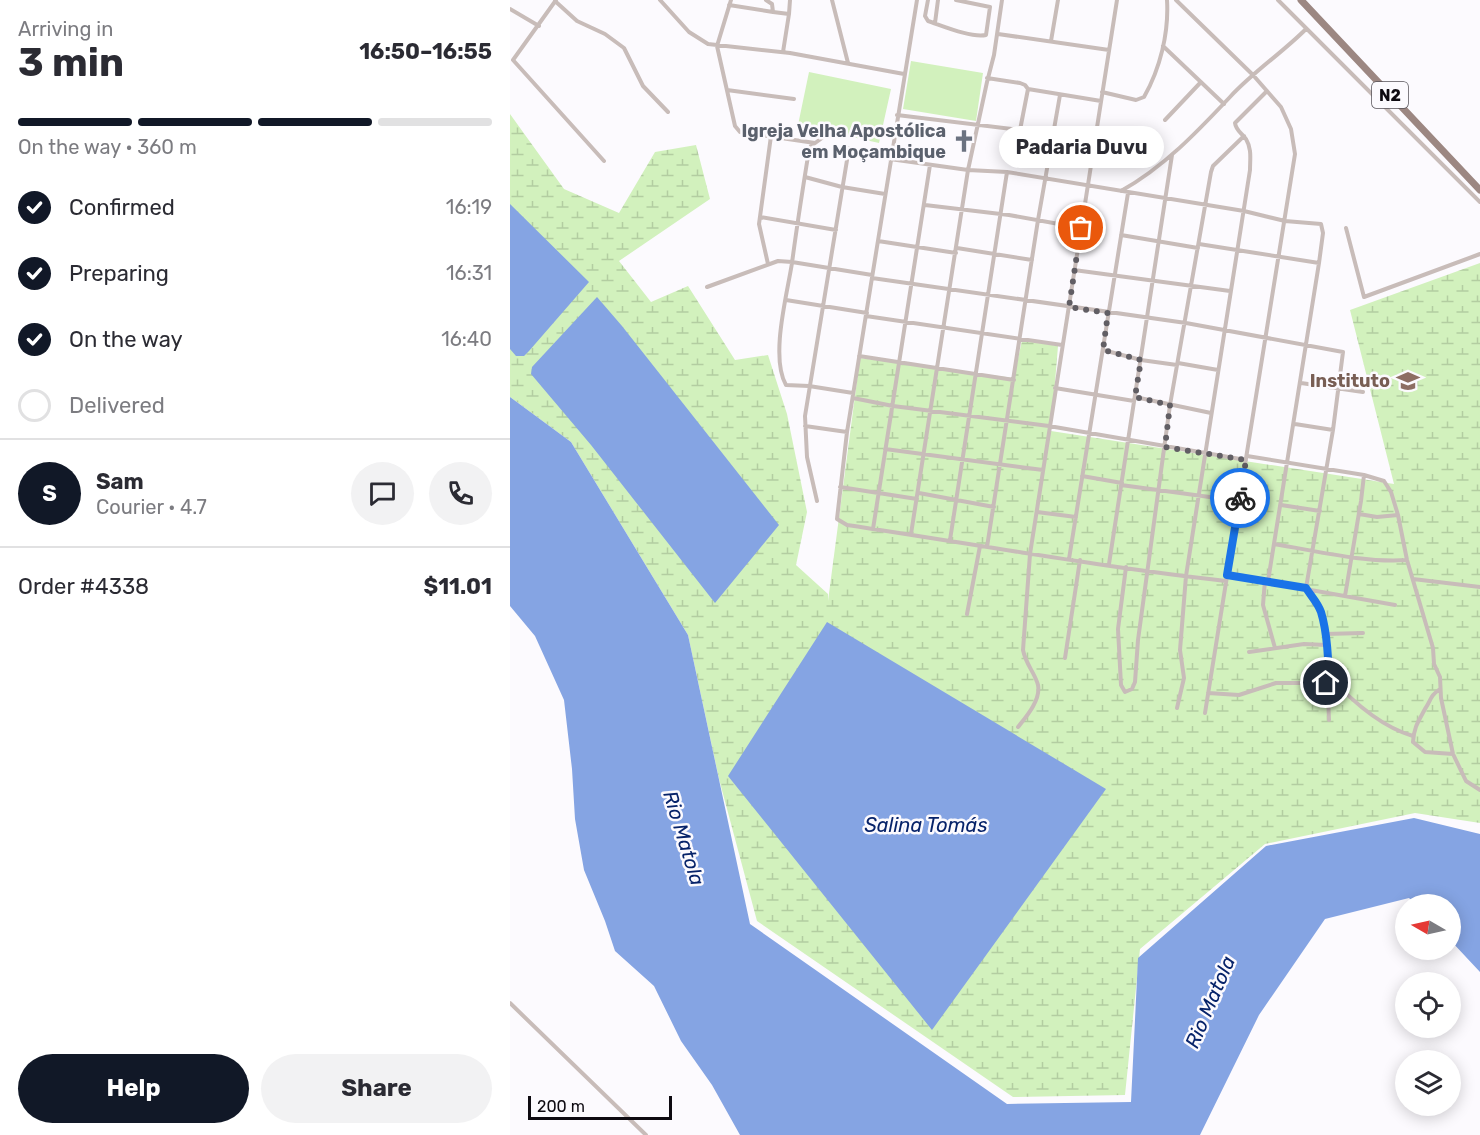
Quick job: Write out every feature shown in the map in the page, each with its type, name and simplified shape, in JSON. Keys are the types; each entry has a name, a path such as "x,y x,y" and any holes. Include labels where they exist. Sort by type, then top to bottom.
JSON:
{"main road":[{"name":"N2","path":"1301,0 1480,190"}],"street":[{"path":"604,160 513,60 539,26 555,0 577,21 614,39 624,48 638,80 668,112"},
{"path":"660,0 701,42 717,46 783,52 904,74"},
{"path":"766,0 772,4 772,12"},
{"path":"783,52 790,0"},
{"path":"832,0 848,63"},
{"path":"917,0 847,432 837,519 847,525 1030,554 1226,581"},
{"path":"928,0 925,17 935,23 981,36 986,34 990,7 956,0"},
{"path":"935,23 939,0"},
{"path":"911,534 951,291 968,170 987,78 999,34 1002,0"},
{"path":"1051,41 1058,0"},
{"path":"1018,728 1034,703 1038,687 1025,661 1023,650 1030,554 1117,0"},
{"path":"1102,92 1136,100 1144,97 1154,78 1163,46 1167,26 1167,0"},
{"path":"1176,0 1268,91 1287,118 1294,141 1285,221 1204,713"},
{"path":"1278,0 1480,202"},
{"path":"789,15 730,2 717,46 737,130 815,142"},
{"path":"510,9 539,26"},
{"path":"1121,192 1145,178 1172,155 1253,75 1306,29"},
{"path":"999,34 1109,50"},
{"path":"1163,46 1224,104"},
{"path":"987,78 1020,83 1028,89 1101,101"},
{"path":"1165,120 1201,82"},
{"path":"1020,130 1028,89"},
{"path":"727,90 794,99"},
{"path":"1178,708 1184,678 1180,650 1186,576 1244,211 1250,152 1244,136 1236,128 1235,123 1268,91"},
{"path":"987,547 1060,95"},
{"path":"897,115 1020,130 1053,137"},
{"path":"768,264 759,229 759,211 771,136"},
{"path":"1126,567 1118,629 1120,685 1125,692 1132,688 1135,682 1138,640 1170,405 1212,168 1244,136"},
{"path":"822,138 815,142 810,150 780,342 783,380 789,386 809,386 893,406 1049,426 1165,447 1364,475 1381,480 1387,484 1398,515 1407,560 1433,648 1434,664 1440,677 1441,698 1453,754 1466,781 1480,789"},
{"path":"817,501 807,457 805,426 809,386 849,148"},
{"path":"1109,564 1172,155"},
{"path":"890,159 968,170 1007,172 1166,200 1244,211 1285,221 1321,224 1323,233 1301,383 1263,605 1275,648"},
{"path":"873,529 930,165"},
{"path":"950,540 1007,172"},
{"path":"805,177 842,187 885,194"},
{"path":"1069,559 1128,193"},
{"path":"925,205 1001,214 1081,228"},
{"path":"760,217 836,230"},
{"path":"1346,228 1364,297 1480,254"},
{"path":"1121,235 1319,263"},
{"path":"878,241 1032,260"},
{"path":"707,287 778,261 792,262 829,267 911,285 1186,323 1343,352 1333,430 1306,588 1320,610 1325,634 1329,720"},
{"path":"1074,270 1230,291"},
{"path":"786,300 906,323 1062,345"},
{"path":"1103,350 1141,360 1218,370"},
{"path":"859,356 1014,380"},
{"path":"1301,383 1363,392"},
{"path":"1055,388 1211,413"},
{"path":"1294,424 1333,430"},
{"path":"805,426 847,432"},
{"path":"885,449 1043,470"},
{"path":"1345,596 1364,475"},
{"path":"1082,476 1239,501"},
{"path":"840,487 917,499"},
{"path":"919,493 994,507"},
{"path":"1281,505 1320,511"},
{"path":"1037,512 1076,518"},
{"path":"1359,514 1377,517 1398,515"},
{"path":"1274,544 1392,561 1407,560"},
{"path":"967,614 980,546"},
{"path":"1065,658 1080,560"},
{"path":"1227,575 1395,604"},
{"path":"1413,579 1480,587"},
{"path":"1325,634 1363,633"},
{"path":"1249,652 1314,643 1326,645"},
{"path":"1328,675 1348,695 1396,731 1413,736"},
{"path":"1208,693 1239,695 1276,683 1326,683"},
{"path":"1441,689 1430,696 1427,706 1416,722 1414,744 1421,750 1453,754"},
{"path":"510,1003 646,1135"}],"green space":[{"path":"911,61 983,73 976,121 903,109"},
{"path":"809,72 891,89 879,143 798,125"},
{"path":"510,114 564,189 619,213 655,152 696,145 710,199 619,261 651,302 688,286 735,360 768,355 787,414 807,512 796,565 828,594 828,601 860,358 1014,378 1022,340 1058,346 1051,431 1394,484 1350,310 1480,263 1480,823 1415,813 1265,844 1140,949 1125,1095 1013,1097 757,921 719,779 688,635 571,442 510,397"}],"water":[{"path":"510,204 589,282 524,356 516,356 510,349"},
{"path":"597,297 779,525 715,603 591,445 531,374 532,367"},
{"name":"Rio Matola","path":"510,397 571,442 688,635 750,924 1007,1104 1131,1102 1138,958 1266,846 1414,818 1480,834 1480,972 1461,952 1461,894 1395,894 1395,902 1325,919 1259,1015 1200,1135 740,1135 712,1085 681,1041 654,986 615,951 584,870 575,819 564,700 535,636 510,606"},
{"name":"Salina Tomás","path":"827,622 1106,789 932,1030 728,776"}],"way so far":[{"path":"1081,228 1069,307 1108,313 1103,350 1141,360 1135,397 1170,405 1165,447 1246,460 1240,498"}],"place":[{"name":"Igreja Velha Apostólica em Moçambique","path":"964,141"},
{"name":"Padaria Duvu","path":"1081,228"},
{"name":"Instituto","path":"1408,381"}],"route":[{"path":"1240,498 1227,575 1306,588 1322,615 1328,675 1326,683"}]}
